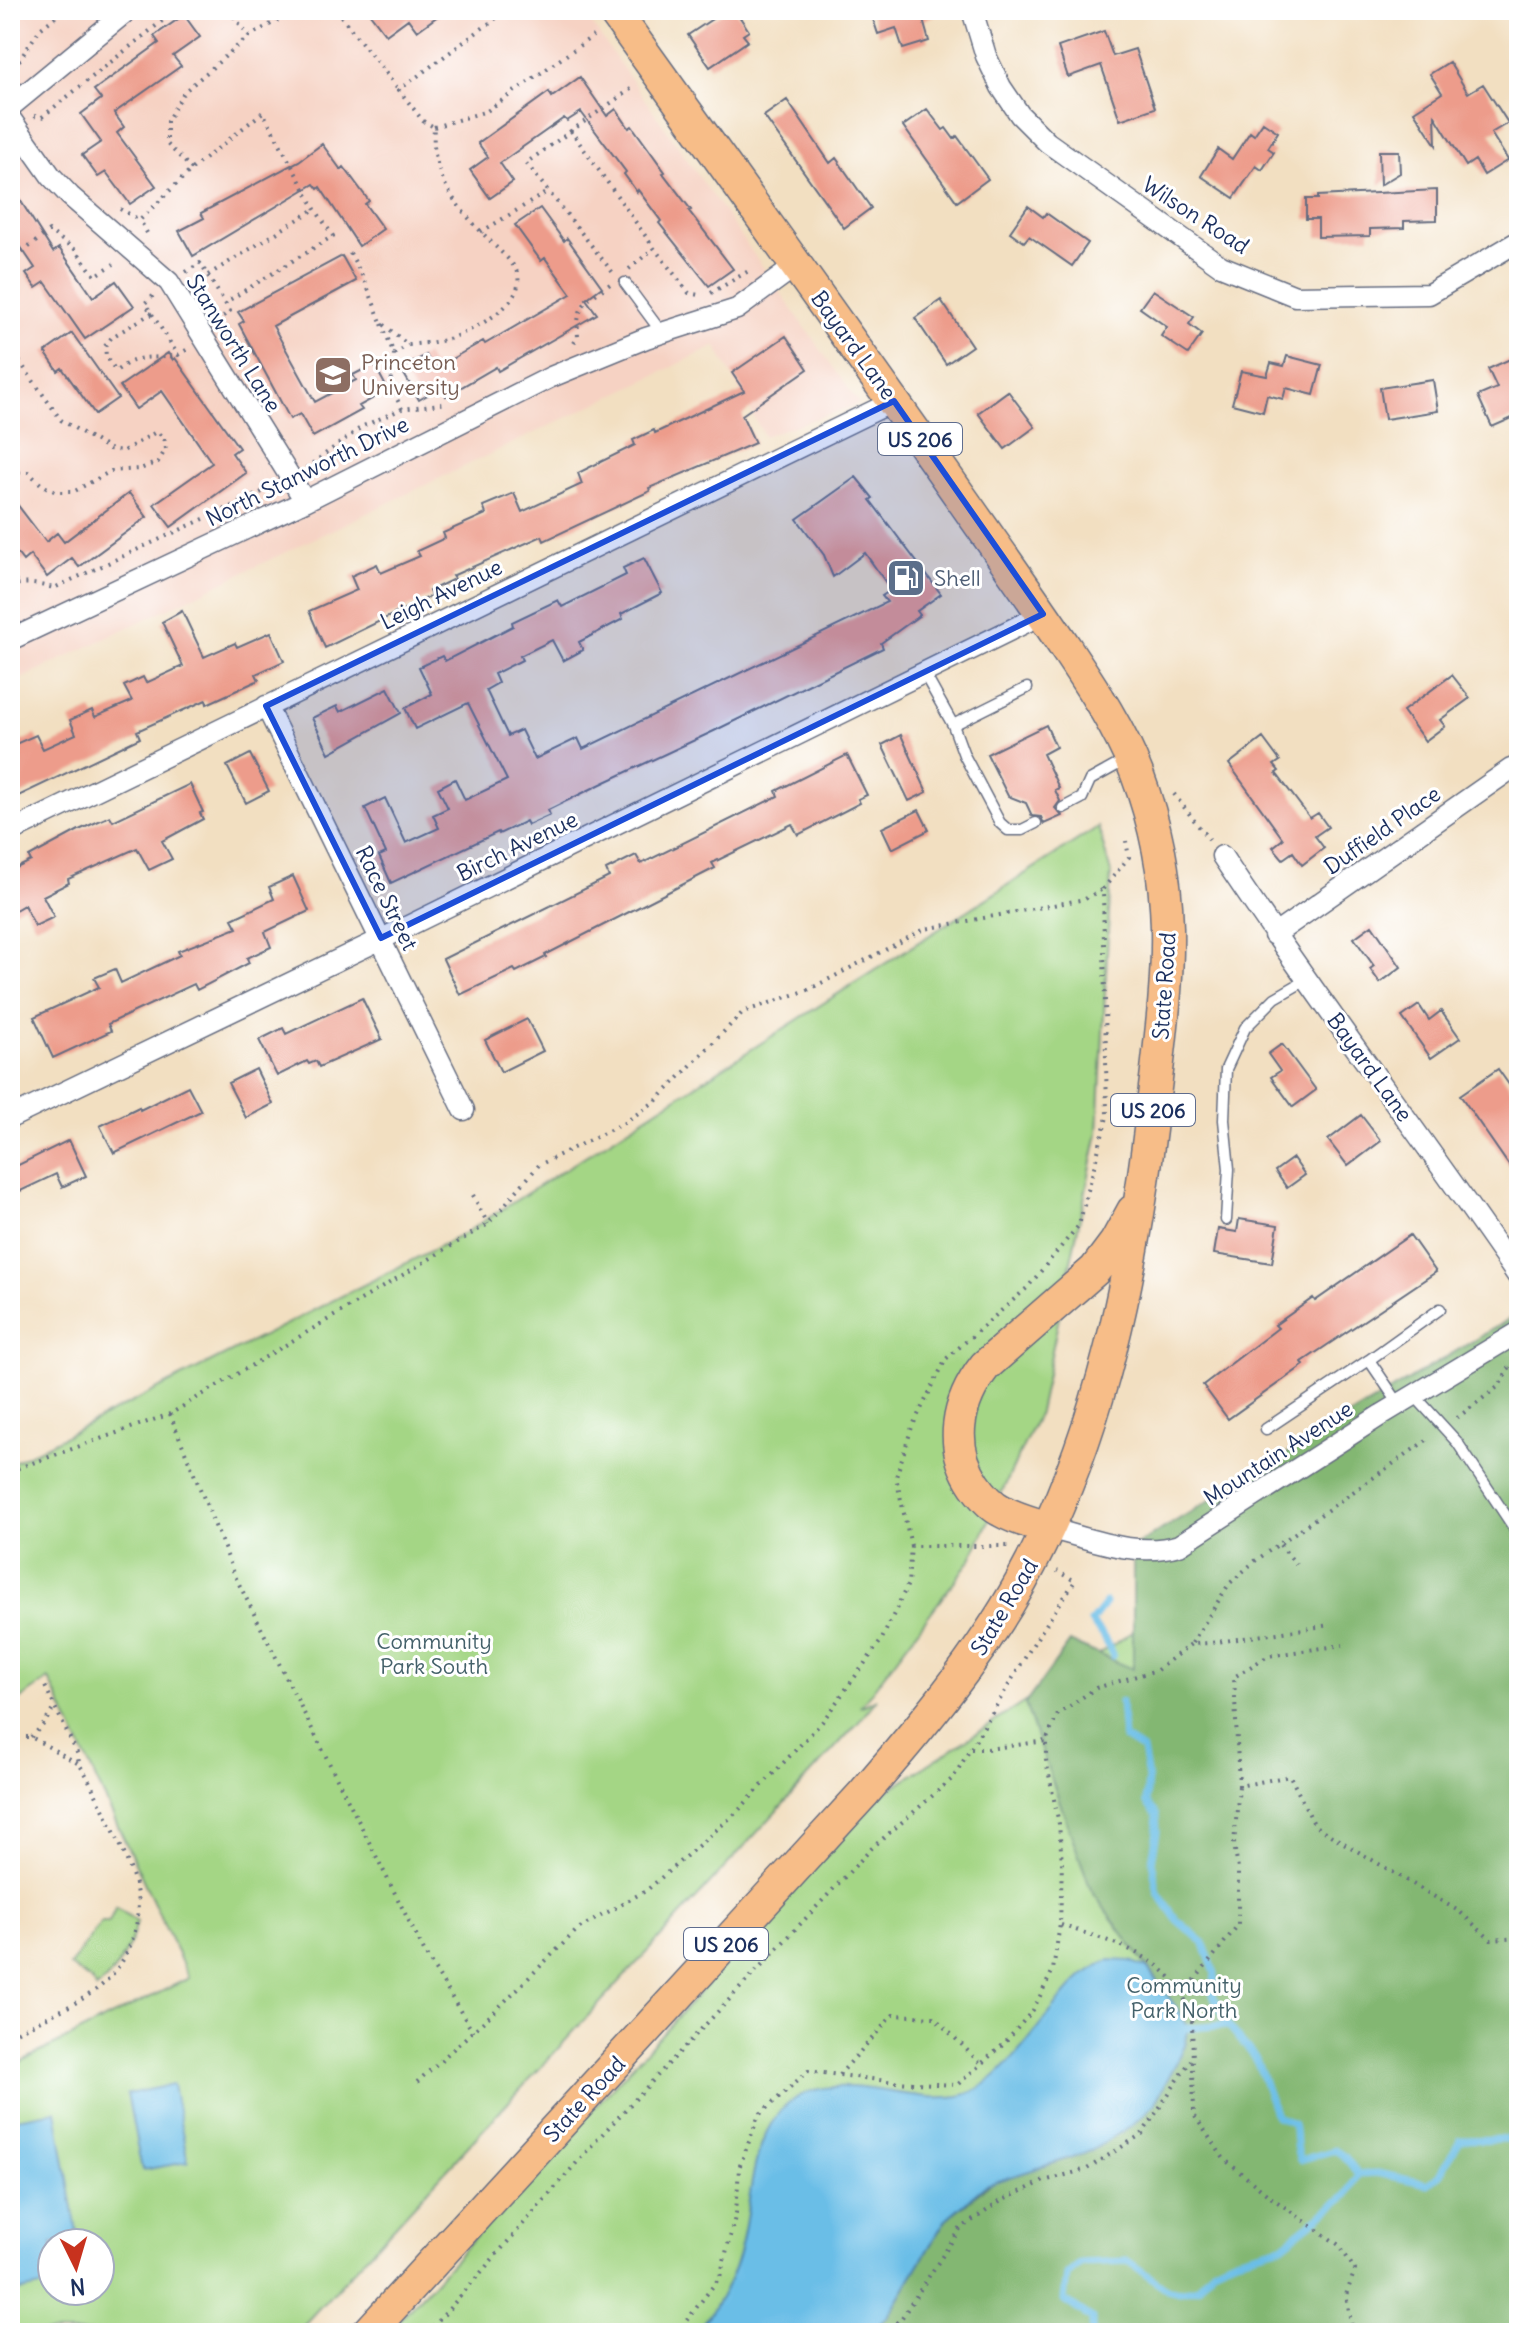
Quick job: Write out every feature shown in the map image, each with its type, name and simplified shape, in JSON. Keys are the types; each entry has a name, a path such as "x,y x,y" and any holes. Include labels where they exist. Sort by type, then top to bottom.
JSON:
{"highway":[{"name":"Bayard Lane","path":"613,10 894,401 1090,684"},
{"name":"State Road","path":"368,2333 832,1828 940,1705 984,1644 1022,1581 1048,1528 1084,1438 1110,1355 1130,1269 1146,1170 1168,974 1169,918 1162,862 1151,815 1130,759 1090,684"},
{"path":"1048,1528 1001,1511 983,1496 968,1475 960,1453 958,1426 962,1404 971,1384 985,1366 1095,1270 1116,1242 1133,1211 1146,1170"}],"street":[{"path":"10,107 128,10"},
{"name":"Wilson Road","path":"972,10 986,56 1001,87 1020,115 1047,142 1221,266 1295,296 1429,294 1519,241"},
{"name":"Stanworth Lane","path":"10,118 51,176 70,196 169,282 305,501"},
{"name":"North Stanworth Drive","path":"10,640 305,501 551,377 662,333 737,309 797,265"},
{"name":"Leigh Avenue","path":"10,832 894,401"},
{"name":"Birch Avenue","path":"10,1118 1043,614"},
{"name":"Race Street","path":"266,706 464,1110"},
{"name":"Duffield Place","path":"1274,935 1519,766"},
{"name":"Bayard Lane","path":"1222,856 1274,935 1519,1278"},
{"name":"Mountain Avenue","path":"1048,1528 1138,1551 1158,1552 1179,1545 1519,1332"}],"lane":[{"path":"622,280 662,333"},
{"path":"924,673 1000,823 1008,830 1022,830 1036,823"},
{"path":"953,725 1027,688"},
{"path":"1063,808 1082,798 1090,780 1130,759"},
{"path":"1226,1220 1229,1169 1224,1120 1226,1069 1245,1028 1275,998 1306,980"},
{"path":"1266,1429 1440,1309"},
{"path":"1369,1360 1407,1400 1445,1427 1516,1531"}],"path":[{"path":"10,74 40,29 64,10"},
{"path":"40,127 42,117 176,10"},
{"path":"229,10 249,36"},
{"path":"192,169 167,144 167,121 184,92 249,36 297,10"},
{"path":"336,10 423,121 434,127 487,111 593,36"},
{"path":"399,90 507,10"},
{"path":"622,280 526,163 631,89"},
{"path":"140,220 192,169 263,112 315,209 333,236 226,302"},
{"path":"34,116 42,117"},
{"path":"394,354 408,345 450,338 489,320 518,291 518,276 511,262 457,204 440,178 433,144 434,127"},
{"path":"571,131 689,293 702,297 757,266"},
{"path":"481,232 547,192"},
{"path":"117,208 140,220 150,240"},
{"path":"208,275 315,209"},
{"path":"10,262 49,231 76,250 95,276 120,260"},
{"path":"570,348 578,337 577,317 585,302 622,280 654,248"},
{"path":"350,253 365,281 394,354 391,387 402,409"},
{"path":"182,275 200,263 230,311 216,323"},
{"path":"159,291 145,303 178,355"},
{"path":"152,313 112,337 105,346 106,356 116,371 127,362 144,356 163,358 178,355 194,346"},
{"path":"381,322 408,345"},
{"path":"10,348 61,420 109,449 123,451 156,432 164,437 166,449 158,462 140,469 111,471 73,492 56,492 42,485 28,472 10,473"},
{"path":"302,471 363,426 402,409 460,402"},
{"path":"303,460 310,465"},
{"path":"10,587 17,583 54,588 278,484"},
{"path":"10,574 17,583"},
{"path":"10,1471 170,1414 488,1224 539,1165 624,1123 657,1100 743,1012 808,990 925,929 1085,899 1103,889 1129,857 1125,833"},
{"path":"911,1546 896,1477 912,1427 946,1359 1027,1288 1079,1225 1107,1117 1103,889"},
{"path":"473,1195 488,1224"},
{"path":"677,2333 720,2277 736,2213 739,2168 759,2115 808,2071 895,2082 957,2085 1004,2044 1033,2010 1053,1970 1060,1924 1062,1863 1059,1824 1046,1760 1046,1741 1058,1714 1096,1688 1157,1670 1191,1644 1229,1584 1255,1561 1499,1386 1512,1362"},
{"path":"170,1414 236,1578 427,1957 473,2032"},
{"path":"1280,1545 1296,1564"},
{"path":"1191,1644 1330,1625"},
{"path":"1183,1995 1238,1925 1238,1869 1234,1844 1239,1786 1234,1677 1268,1656 1343,1645"},
{"path":"43,1682 78,1755 79,1764"},
{"path":"31,1737 55,1706"},
{"path":"10,1737 31,1737 79,1764 136,1888 138,1915 129,1950 115,1973 92,1992 10,2035"},
{"path":"971,1749 1046,1741"},
{"path":"1239,1786 1290,1776 1315,1826 1460,1912 1491,1940 1519,1938"},
{"path":"1060,1924 1147,1957 1172,1977 1192,2016 1194,2115 1224,2159 1339,2245 1355,2270 1346,2295 1353,2333"},
{"path":"839,2075 893,2015 934,2017 981,2064"},
{"path":"884,2333 901,2319 960,2229 1001,2201 1044,2181 1087,2169 1142,2134 1191,2060"}],"highlighted area":[{"path":"894,401 1043,614 381,938 266,706"}],"shaded area":[{"name":"Princeton University","path":"10,10 582,10 859,404 764,436 716,346 10,684"}],"green space":[{"name":"Community Park South","path":"1098,827 1111,873 1098,1133 1039,1412 971,1559 860,1707 877,1699 857,1724 296,2333 219,2333 206,2323 200,2333 10,2333 10,2067 189,1978 49,1679 10,1706 10,1464 462,1235"},
{"name":"Community Park North","path":"1519,1313 1519,2333 870,2333 888,2316 946,2219 1188,2028 1091,1890 1025,1704 1070,1642 1133,1669 1133,1547"},
{"name":"Community Park North","path":"1519,1382 1519,2333 387,2333 881,1795"},
{"path":"116,1907 137,1922 122,1959 96,1989 91,1981 70,1966 101,1922 109,1922"}],"water":[{"path":"1109,1960 1130,1961 1147,1968 1188,2028 1185,2046 1154,2105 1132,2125 1091,2151 986,2185 946,2219 888,2316 870,2333 696,2333 731,2274 743,2237 758,2155 771,2124 789,2103 810,2092 833,2087 935,2097 958,2096 976,2090 1011,2061 1073,1986 1090,1970"},
{"path":"173,2085 188,2162 142,2170 127,2094"},
{"path":"56,2111 76,2227 36,2227 36,2288 10,2293 10,2119"}],"building":[{"path":"367,10 446,10 417,31 408,19 386,35"},
{"path":"726,10 735,10 749,31 743,35 748,41 710,67 688,35"},
{"path":"870,10 940,10 940,14 923,20 929,41 903,49 896,28 878,34"},
{"path":"184,15 200,37 173,56 181,66 114,113 124,127 117,133 156,186 130,204 106,172 98,177 82,155 101,142 81,114 101,99 94,90 159,43 154,36"},
{"path":"1104,31 1113,56 1135,49 1155,108 1120,120 1101,65 1068,77 1058,47"},
{"path":"1449,62 1468,93 1483,84 1508,123 1491,133 1508,160 1484,175 1475,160 1466,166 1435,116 1436,145 1414,111 1442,93 1430,74"},
{"path":"580,77 607,116 616,109 629,128 632,126 689,211 733,269 709,286 659,223 661,221 581,112 567,121 564,118 500,163 513,182 490,198 470,170 488,157 478,143 549,92 552,97"},
{"path":"787,100 830,163 836,158 871,208 844,228 764,116"},
{"path":"927,109 943,130 946,128 954,139 957,136 988,179 957,202 903,126"},
{"path":"1263,122 1278,132 1268,148 1274,152 1262,170 1256,166 1234,198 1201,176 1218,149 1232,159 1250,132 1254,135"},
{"path":"322,144 369,201 365,204 383,229 359,246 320,187 318,189 314,184 193,256 179,231 204,218 201,213 299,161"},
{"path":"1379,151 1399,151 1400,173 1380,185"},
{"path":"10,184 53,252 59,248 93,297 116,281 134,306 85,339 45,282 36,288 26,274 35,268 10,231"},
{"path":"1437,190 1437,220 1404,221 1404,228 1370,229 1370,236 1318,237 1318,219 1306,219 1306,199 1318,199 1318,196"},
{"path":"1028,206 1043,217 1046,213 1088,243 1072,266 1029,236 1024,242 1010,232"},
{"path":"540,208 564,241 567,238 602,287 586,299 597,314 498,371 496,367 446,396 441,387 419,400 401,369 426,355 434,369 483,341 485,344 571,294 545,258 541,261 515,225"},
{"path":"342,256 356,281 273,326 315,402 356,380 353,375 374,364 388,390 359,406 362,410 313,437 300,414 290,419 239,324 244,321 238,312"},
{"path":"1153,290 1194,317 1189,324 1202,334 1188,354 1161,336 1167,327 1140,308"},
{"path":"941,300 972,346 946,364 915,318"},
{"path":"72,333 118,398 95,414 62,368 58,371 45,352"},
{"path":"786,336 808,369 742,415 755,443 649,488 650,491 544,541 542,536 452,576 454,579 429,591 431,596 325,648 309,611 357,590 351,576 377,564 381,573 420,556 417,551 445,538 443,533 486,514 483,506 514,493 522,512 582,484 578,473 635,445 633,440 654,430 655,433 744,391 732,373"},
{"path":"168,353 173,360 175,358 239,448 232,453 246,473 171,527 154,504 212,463 162,391 136,409 120,386"},
{"path":"1519,355 1519,415 1492,427 1478,396 1497,388 1488,369"},
{"path":"1287,356 1322,365 1314,395 1286,388 1283,399 1267,395 1263,412 1232,404 1241,371 1267,376 1271,363 1284,366"},
{"path":"1433,380 1438,411 1385,419 1380,388"},
{"path":"1008,391 1035,427 1005,449 978,413"},
{"path":"856,477 941,594 917,611 920,615 881,643 883,648 548,810 550,815 528,825 526,821 498,832 391,883 379,856 386,853 365,808 385,798 406,843 439,828 433,815 448,808 438,788 455,779 465,800 507,780 468,703 415,729 405,708 432,694 419,667 442,656 445,661 513,626 512,622 558,600 562,607 626,575 623,568 644,558 662,593 621,614 623,619 579,642 583,650 563,661 552,640 520,656 522,660 494,674 498,683 486,690 508,736 521,730 535,759 578,738 583,749 887,602 882,596 891,590 865,553 833,577 824,555 797,519"},
{"path":"129,493 147,517 79,567 72,558 47,577 30,555 23,561 10,544 10,495 46,542 57,533 64,542"},
{"path":"182,611 204,657 271,632 284,661 256,674 259,680 137,731 140,738 10,800 10,757 17,754 13,745 36,735 43,749 76,734 70,720 92,710 95,717 132,701 124,686 143,677 146,683 183,666 162,622"},
{"path":"1452,675 1470,698 1440,720 1445,726 1425,741 1403,711"},
{"path":"388,688 401,713 329,753 312,718 337,706 340,712"},
{"path":"1046,725 1056,747 1043,754 1059,788 1055,790 1060,801 1055,808 1062,816 1044,824 1041,817 1032,816 1026,803 1008,796 987,754"},
{"path":"901,735 927,792 909,801 882,745"},
{"path":"1263,738 1280,761 1274,765 1279,771 1276,773 1310,818 1318,813 1328,827 1315,836 1324,848 1302,865 1293,852 1283,859 1273,847 1283,839 1229,764"},
{"path":"250,754 269,791 246,803 227,766"},
{"path":"847,755 867,795 858,799 860,803 798,835 792,824 712,863 715,868 546,957 460,995 443,959 609,877 606,870 636,855 641,864 778,796 776,791"},
{"path":"190,784 203,812 200,813 203,819 162,841 172,859 149,870 137,848 68,879 69,883 43,896 54,917 35,926 24,905 10,913 10,871 31,861 29,857 79,830 110,816 113,821"},
{"path":"919,810 929,830 892,849 882,828"},
{"path":"293,876 309,911 265,932 271,947 247,958 249,963 197,990 194,984 108,1024 111,1031 53,1058 34,1017 99,987 94,978 115,969 121,983 180,955 178,951 237,928 232,919 274,899 269,887"},
{"path":"1372,925 1401,967 1380,983 1370,969 1374,966 1354,938"},
{"path":"362,998 382,1039 319,1067 316,1061 309,1064 307,1061 277,1076 259,1040 283,1028 286,1034"},
{"path":"1419,1005 1429,1020 1441,1011 1460,1038 1431,1058 1402,1017"},
{"path":"527,1019 543,1051 501,1072 485,1040"},
{"path":"1282,1044 1316,1090 1293,1107 1271,1077 1280,1071 1268,1054"},
{"path":"256,1069 273,1104 246,1118 228,1083"},
{"path":"1498,1069 1519,1099 1519,1180 1460,1095"},
{"path":"188,1086 201,1111 114,1153 100,1126"},
{"path":"1361,1115 1381,1141 1348,1166 1328,1140"},
{"path":"69,1140 86,1176 62,1187 56,1174 10,1196 10,1169"},
{"path":"1293,1158 1305,1175 1287,1188 1275,1171"},
{"path":"1239,1219 1278,1225 1272,1263 1214,1254 1218,1229 1237,1232"},
{"path":"1410,1235 1436,1272 1302,1362 1304,1365 1228,1419 1203,1385 1278,1328 1275,1325"}],"waterway":[{"path":"1106,1603 1091,1622 1105,1639 1113,1656"},
{"path":"1121,1702 1124,1738 1143,1750 1148,1778 1146,1802 1156,1815 1157,1832 1152,1861 1158,1893 1177,1920 1203,1942 1215,1973 1213,1995 1228,2025 1256,2059 1276,2116 1294,2124 1300,2160 1335,2150 1358,2174"},
{"path":"1179,2029 1228,2025"},
{"path":"1092,2333 1092,2319 1064,2300 1067,2275 1081,2263 1128,2261 1167,2289 1180,2292 1198,2288 1214,2268 1236,2258 1282,2246 1346,2196 1358,2174 1377,2173 1428,2184 1440,2175 1460,2140 1507,2139 1519,2134"}],"place":[{"name":"Princeton University","path":"333,375"},
{"name":"Shell","path":"906,578"}]}
